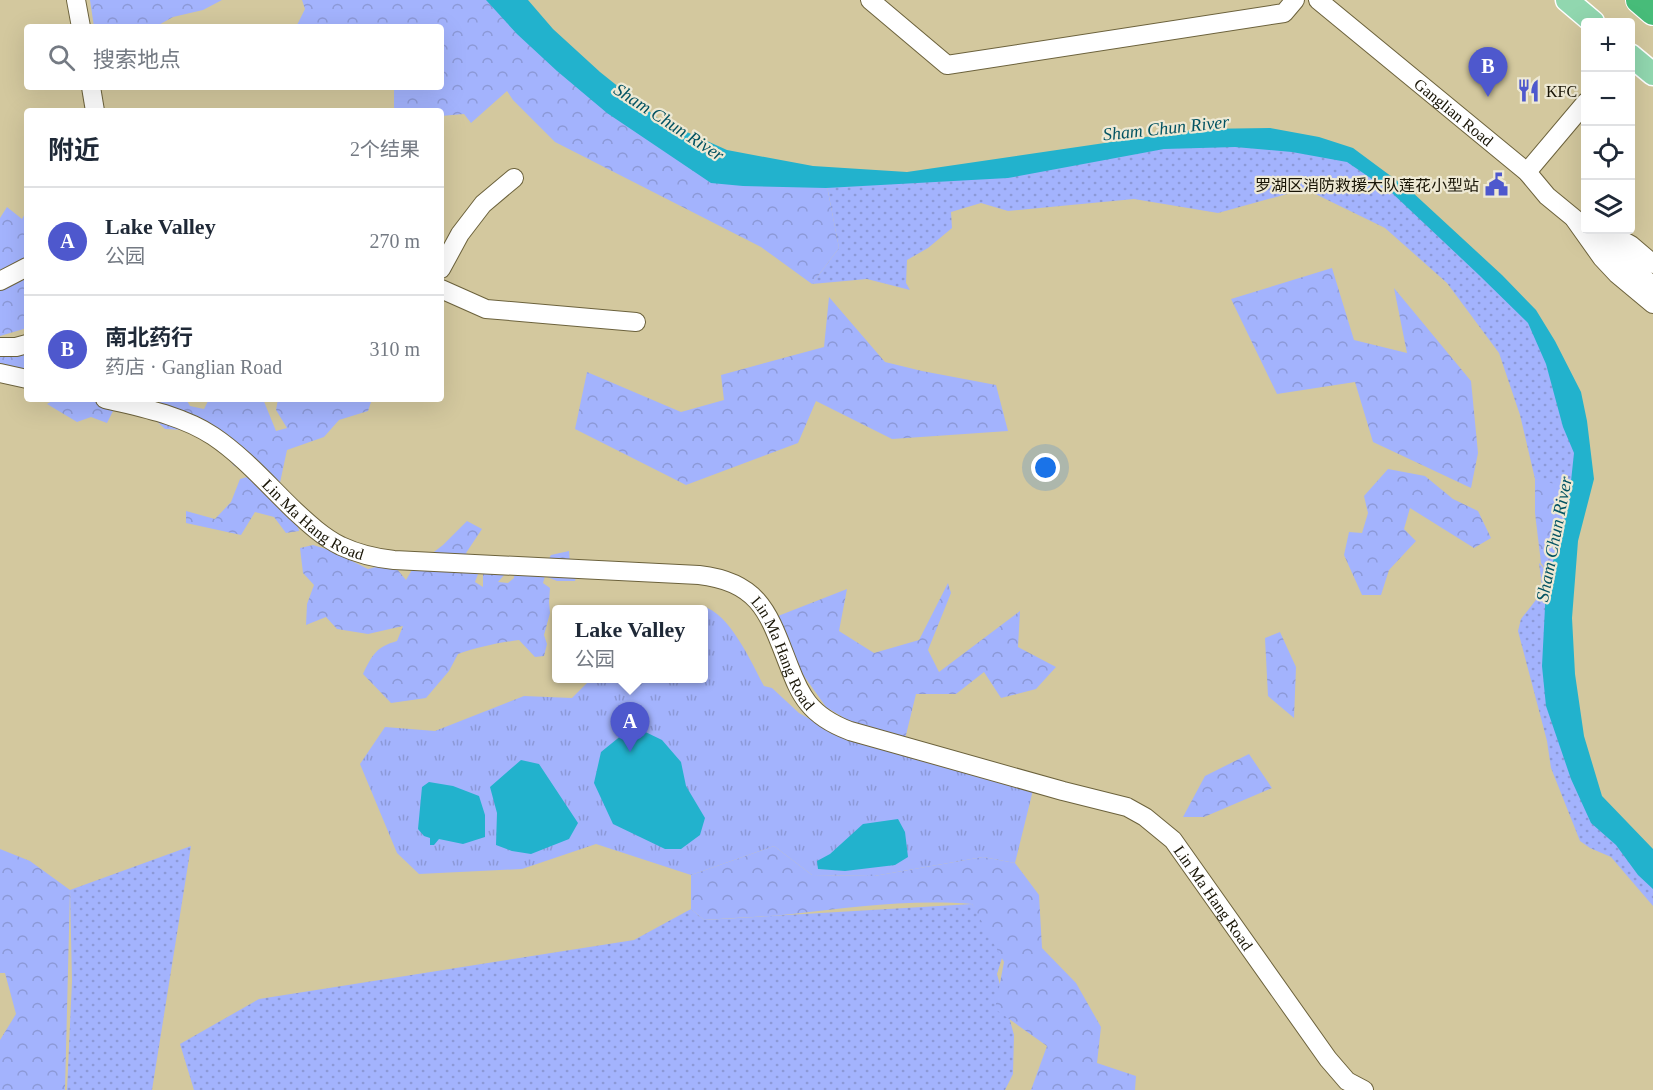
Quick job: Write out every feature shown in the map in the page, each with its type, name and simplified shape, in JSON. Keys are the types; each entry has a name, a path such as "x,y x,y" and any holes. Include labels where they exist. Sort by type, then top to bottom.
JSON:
{"highway":[{"path":"1639,0 1653,12"}],"main road":[{"path":"1567,0 1588,18"}],"street":[{"path":"76,0 80,24"},
{"path":"870,0 946,64 1284,13 1295,0"},
{"name":"Ganglian Road","path":"1318,0 1527,172 1547,196 1581,223"},
{"path":"92,90 94,108"},
{"path":"1527,172 1581,108"},
{"path":"444,264 460,234 483,204 514,178"},
{"path":"1588,234 1602,258 1617,274 1653,304"},
{"name":"Ganglian Road","path":"1595,234 1649,275"},
{"path":"1611,234 1631,245 1649,275"},
{"path":"0,281 24,269"},
{"path":"444,290 486,309 636,321"},
{"path":"0,347 24,345"},
{"path":"0,373 24,379"},
{"name":"Lin Ma Hang Road","path":"117,402 164,414 201,428 239,456 316,530 339,545 356,552 394,560 699,575 722,578 735,584 754,596 766,612 800,691 812,707 829,721 850,731 1127,807 1145,817 1173,840 1328,1059 1347,1081 1364,1090"}],"green space":[{"path":"90,0 222,0 203,10 173,17 160,24 94,24"},
{"path":"302,0 501,0 720,173 826,181 839,248 812,284 761,247 555,142 507,91 471,123 464,114 444,116 444,108 394,108 394,90 444,90 444,24 298,24 305,9"},
{"path":"1210,135 1311,142 1409,195 1542,337 1580,437 1578,496 1535,479 1520,415 1499,353 1447,283 1385,228 1305,189 1218,213 1134,199 1008,211 981,203 951,212 952,228 928,248 907,260 906,283 910,290 867,279 812,284 839,248 826,181 969,175"},
{"path":"7,207 22,219 24,215 24,329 0,336 0,218"},
{"path":"1332,268 1354,340 1407,353 1394,288 1471,381 1478,453 1471,488 1373,442 1355,382 1277,394 1231,299"},
{"path":"829,297 885,362 996,385 1008,431 892,439 816,401 798,443 686,485 575,429 587,372 681,412 724,400 721,375 824,347"},
{"path":"24,339 24,371 0,365 0,346"},
{"path":"50,402 188,402 190,406 204,409 208,402 264,402 276,431 287,428 276,410 277,402 371,402 368,411 339,420 324,437 287,450 278,492 294,509 299,531 286,533 274,517 255,512 241,535 186,523 186,511 215,519 231,502 240,479 265,472 234,466 205,431 165,429 148,413 115,407 107,423 91,417 77,422 47,404"},
{"path":"1388,469 1425,476 1453,499 1478,511 1491,538 1474,548 1410,508 1404,529 1416,541 1389,570 1381,595 1362,595 1344,555 1349,532 1362,533 1368,513 1364,496"},
{"path":"1535,479 1575,493 1552,579 1541,563 1535,513"},
{"path":"467,521 482,529 466,553 480,569 475,582 483,587 483,571 505,574 498,582 508,583 514,578 513,561 544,567 551,555 569,551 570,565 579,566 575,581 557,581 545,576 543,583 550,588 550,613 544,635 547,644 544,656 535,657 519,640 458,654 449,671 426,698 391,703 363,674 376,653 384,646 397,641 403,626 368,634 337,629 326,617 306,625 307,604 314,585 303,573 300,548 313,545 342,554 368,569 392,563 406,580 413,568 443,545"},
{"path":"1539,563 1558,585 1581,781 1653,864 1653,906 1611,857 1580,841 1551,768 1547,741 1518,631 1521,619 1539,596 1542,586"},
{"path":"948,583 951,593 928,650 939,672 1020,611 1018,647 1056,667 1036,689 1001,698 984,672 956,694 916,694 905,739 854,724 826,707 799,669 778,616 847,589 839,631 874,653 919,640"},
{"path":"708,608 722,618 739,640 764,686 772,688 799,713 845,739 1033,790 1015,863 983,857 874,876 812,875 774,846 691,875 596,844 522,869 419,874 397,853 360,764 385,727 435,731 524,696 572,698 587,683 708,683"},
{"path":"1280,632 1296,667 1294,718 1268,696 1265,638"},
{"path":"1249,754 1272,788 1204,817 1183,817 1205,776"},
{"path":"191,846 152,1090 67,1090 72,981 70,890"},
{"path":"774,846 812,875 874,876 983,857 1015,863 1039,895 1042,948 1076,983 1101,1027 1097,1063 1136,1076 1135,1090 1031,1090 1047,1046 995,1009 1004,962 972,904 904,903 704,920 691,909 691,875"},
{"path":"0,849 30,861 70,890 65,1090 0,1090 0,1040 16,1014 5,973 0,973"},
{"path":"972,904 1004,952 997,974 1014,1035 1013,1074 1005,1090 194,1090 180,1044 259,999 634,940 691,909 704,920"}],"shaded area":[{"path":"486,0 528,0 553,29 600,72 660,120 727,150 813,166 907,172 1200,129 1270,128 1319,137 1353,148 1411,191 1502,275 1536,310 1581,392 1594,479 1578,541 1572,618 1575,674 1584,736 1602,796 1653,849 1653,889 1638,875 1616,845 1591,823 1571,779 1546,706 1542,666 1546,588 1569,500 1574,453 1563,427 1546,364 1528,323 1391,192 1347,162 1292,152 1235,147 1164,149 1008,178 826,188 711,183 607,113 517,34"},
{"path":"633,726 662,740 681,762 686,786 705,818 700,835 681,849 665,849 613,824 594,783 601,752"},
{"path":"521,760 539,764 578,823 569,839 531,854 512,851 496,845 497,813 490,787"},
{"path":"429,782 453,786 479,796 485,815 485,837 463,844 439,839 434,845 430,845 430,838 424,836 418,829 422,787"},
{"path":"898,819 905,832 908,857 895,865 845,871 818,869 817,861 830,854 863,824"}],"place":[{"name":"KFC","path":"1528,91"},
{"name":"南北药行","path":"1488,97"},
{"name":"罗湖区消防救援大队莲花小型站","path":"1497,185"},
{"name":"Lake Valley","path":"630,752"}],"water label":[{"name":"Sham Chun River","path":"669,122"},
{"name":"Sham Chun River","path":"1166,128"},
{"name":"Sham Chun River","path":"1554,539"}]}
